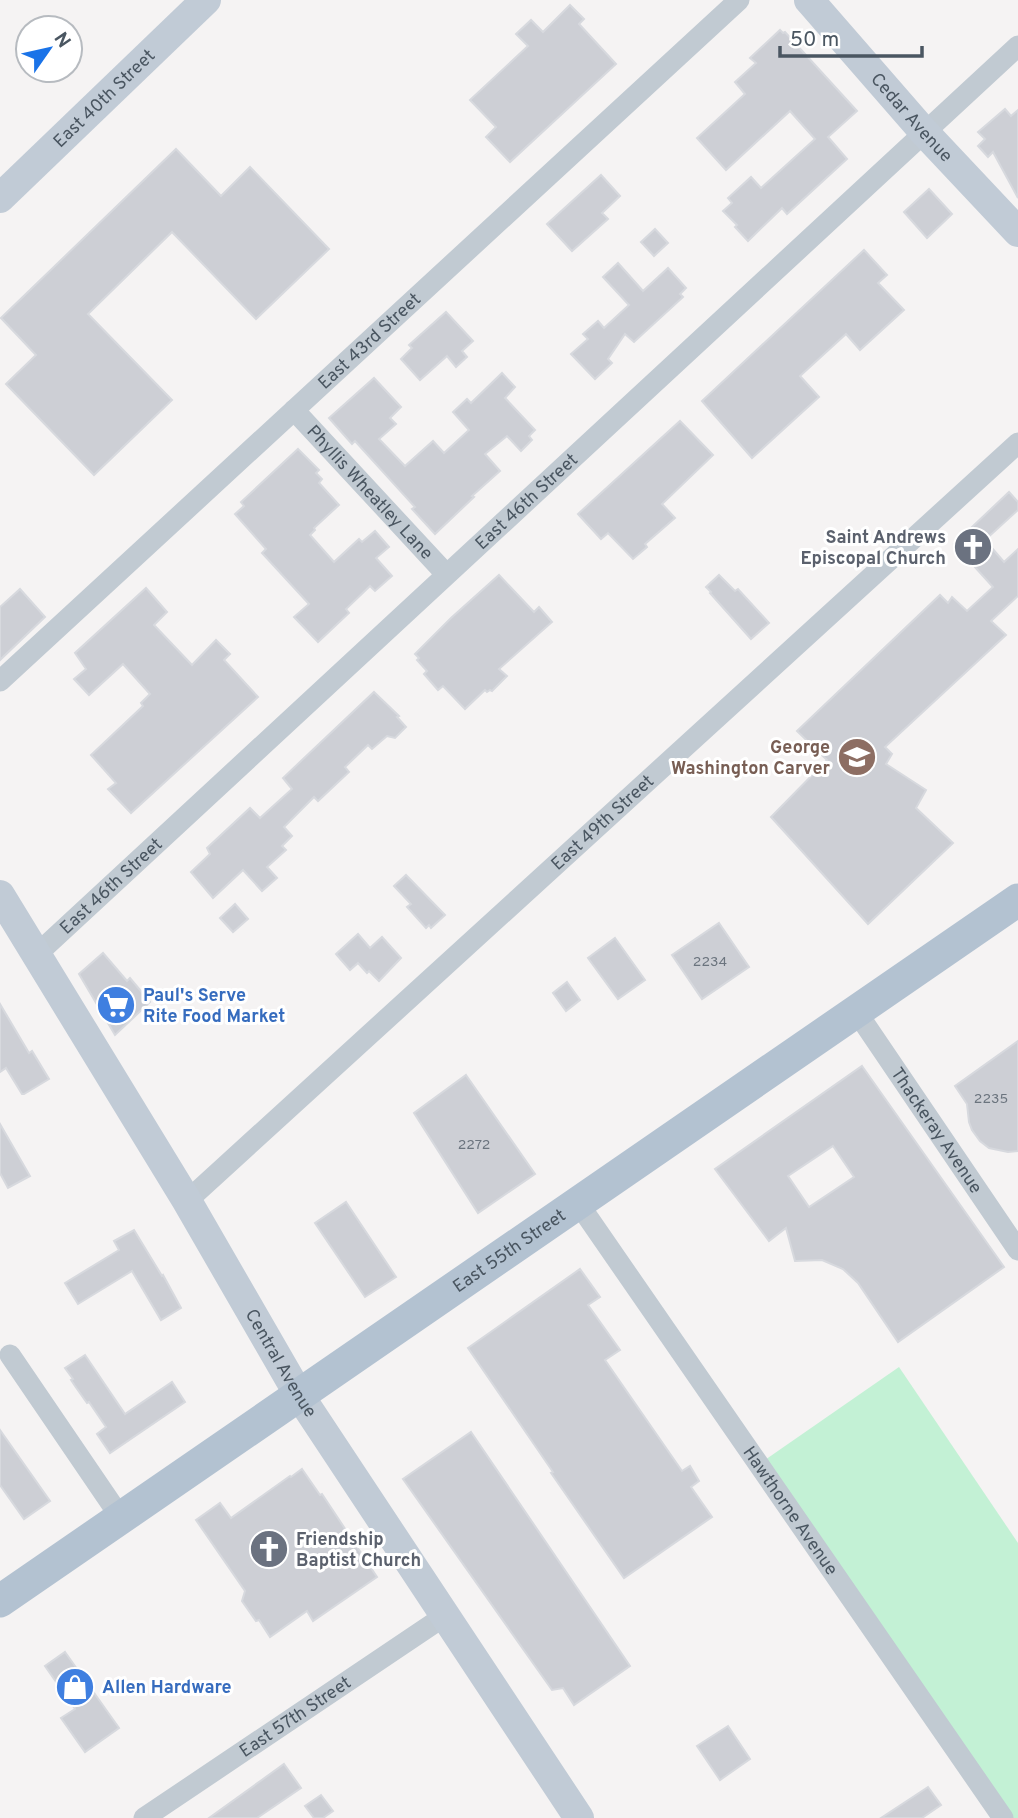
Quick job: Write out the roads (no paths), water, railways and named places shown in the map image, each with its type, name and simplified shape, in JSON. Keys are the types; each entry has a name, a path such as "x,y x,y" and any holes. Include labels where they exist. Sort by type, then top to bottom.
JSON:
{"main road":[{"name":"East 55th Street","path":"0,1601 1018,900"}],"street":[{"name":"East 40th Street","path":"0,198 206,0"},
{"name":"East 43rd Street","path":"0,681 739,0"},
{"name":"Cedar Avenue","path":"810,0 924,132 1018,232"},
{"name":"East 46th Street","path":"36,955 1018,46"},
{"name":"Phyllis Wheatley Lane","path":"294,410 446,575"},
{"name":"East 49th Street","path":"187,1201 1018,443"},
{"name":"Central Avenue","path":"0,895 187,1201 299,1395 579,1818"},
{"name":"Thackeray Avenue","path":"856,1011 1018,1250"},
{"name":"Hawthorne Avenue","path":"578,1203 1003,1818"},
{"path":"10,1355 121,1518"},
{"name":"East 57th Street","path":"144,1818 446,1615"}],"place":[{"name":"Saint Andrews Episcopal Church","path":"973,547"},
{"name":"George Washington Carver","path":"857,757"},
{"name":"Paul's Serve Rite Food Market","path":"116,1005"},
{"name":"Friendship Baptist Church","path":"269,1549"},
{"name":"Allen Hardware","path":"75,1687"}]}
